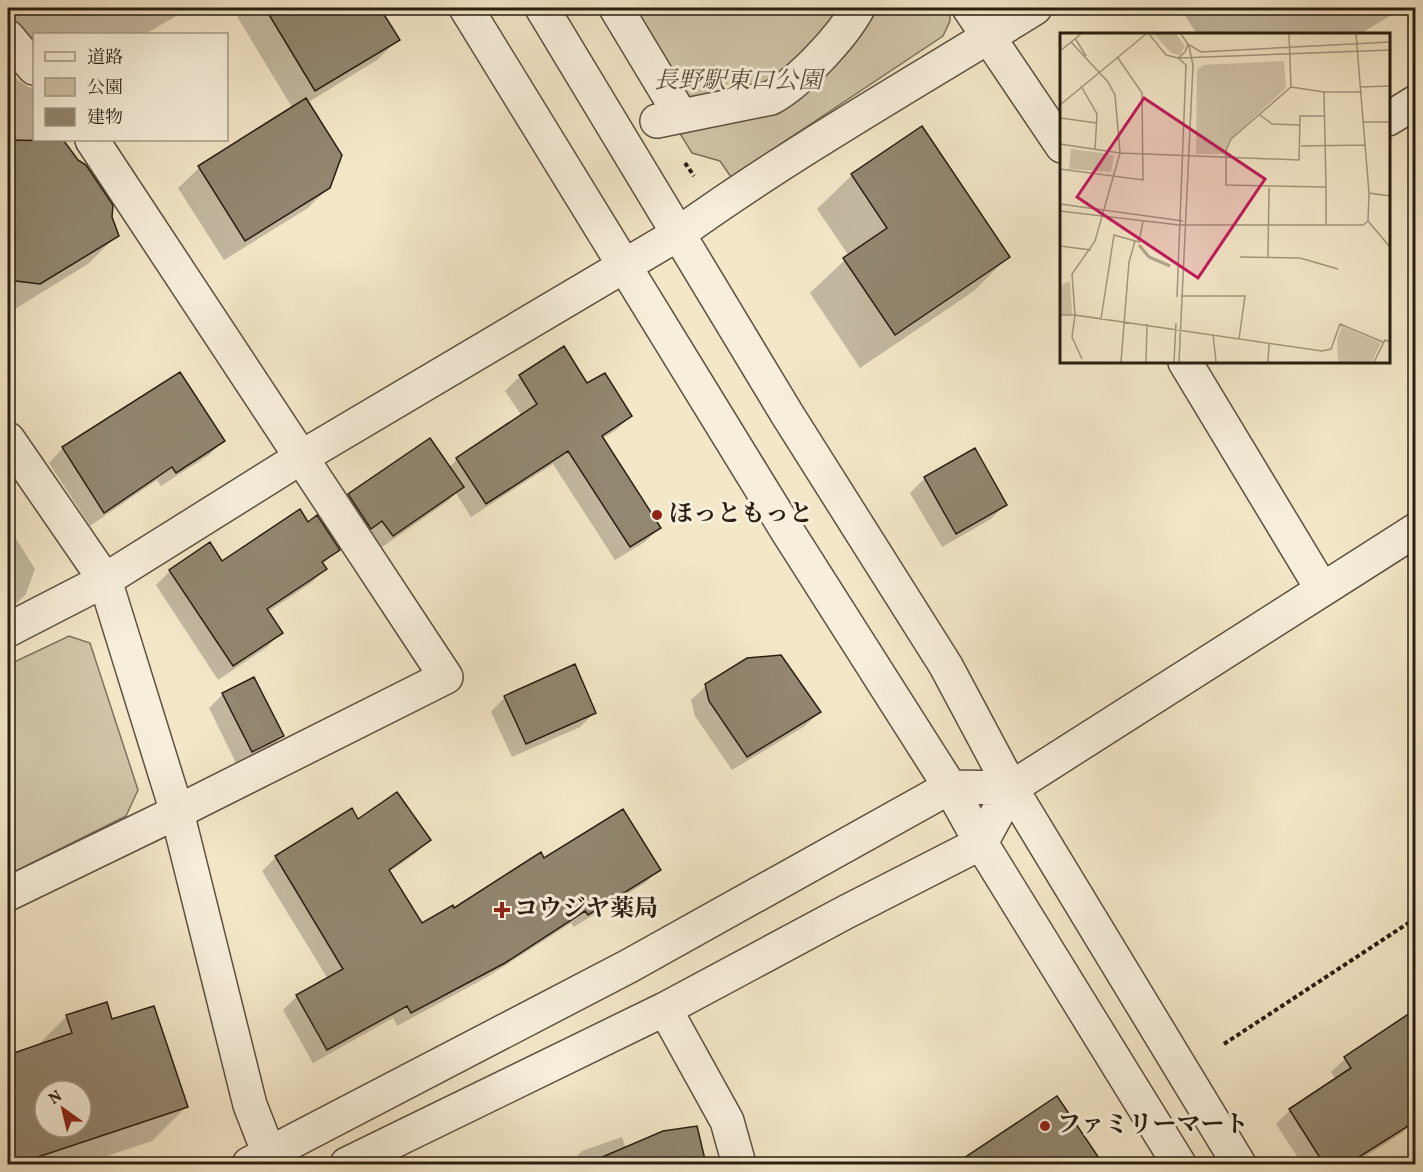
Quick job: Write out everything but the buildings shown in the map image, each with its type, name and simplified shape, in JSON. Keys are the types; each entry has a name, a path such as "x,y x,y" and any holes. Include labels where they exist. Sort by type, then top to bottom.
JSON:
{"street":[{"path":"466,8 786,529 950,787 981,843 1179,1164"},
{"path":"542,8 678,234 946,666 1011,788 1239,1164"},
{"path":"616,8 669,118 771,98 787,89 826,50 858,8"},
{"path":"969,8 1060,143"},
{"path":"8,630 105,580 300,458 678,234 711,210 825,137 1035,8"},
{"path":"8,37 33,67"},
{"path":"1390,118 1416,102"},
{"path":"8,894 446,677 93,141"},
{"path":"1186,363 1322,589"},
{"path":"8,439 105,580 177,812 264,1161 629,966 950,787 1011,788"},
{"path":"347,1164 666,1009 844,913 981,843 1011,788 1416,531"},
{"path":"666,1009 727,1121 739,1164"}],"path":[{"path":"1224,1044 1416,918"}],"green space":[{"name":"長野駅東口公園","path":"603,8 950,8 950,21 943,36 731,177 720,161 692,153"},
{"path":"69,636 90,643 138,790 126,816 8,875 8,665"}],"place":[{"name":"ほっともっと","path":"657,515"},
{"name":"コウジヤ薬局","path":"502,910"},
{"name":"ファミリーマート","path":"1045,1126"}]}
